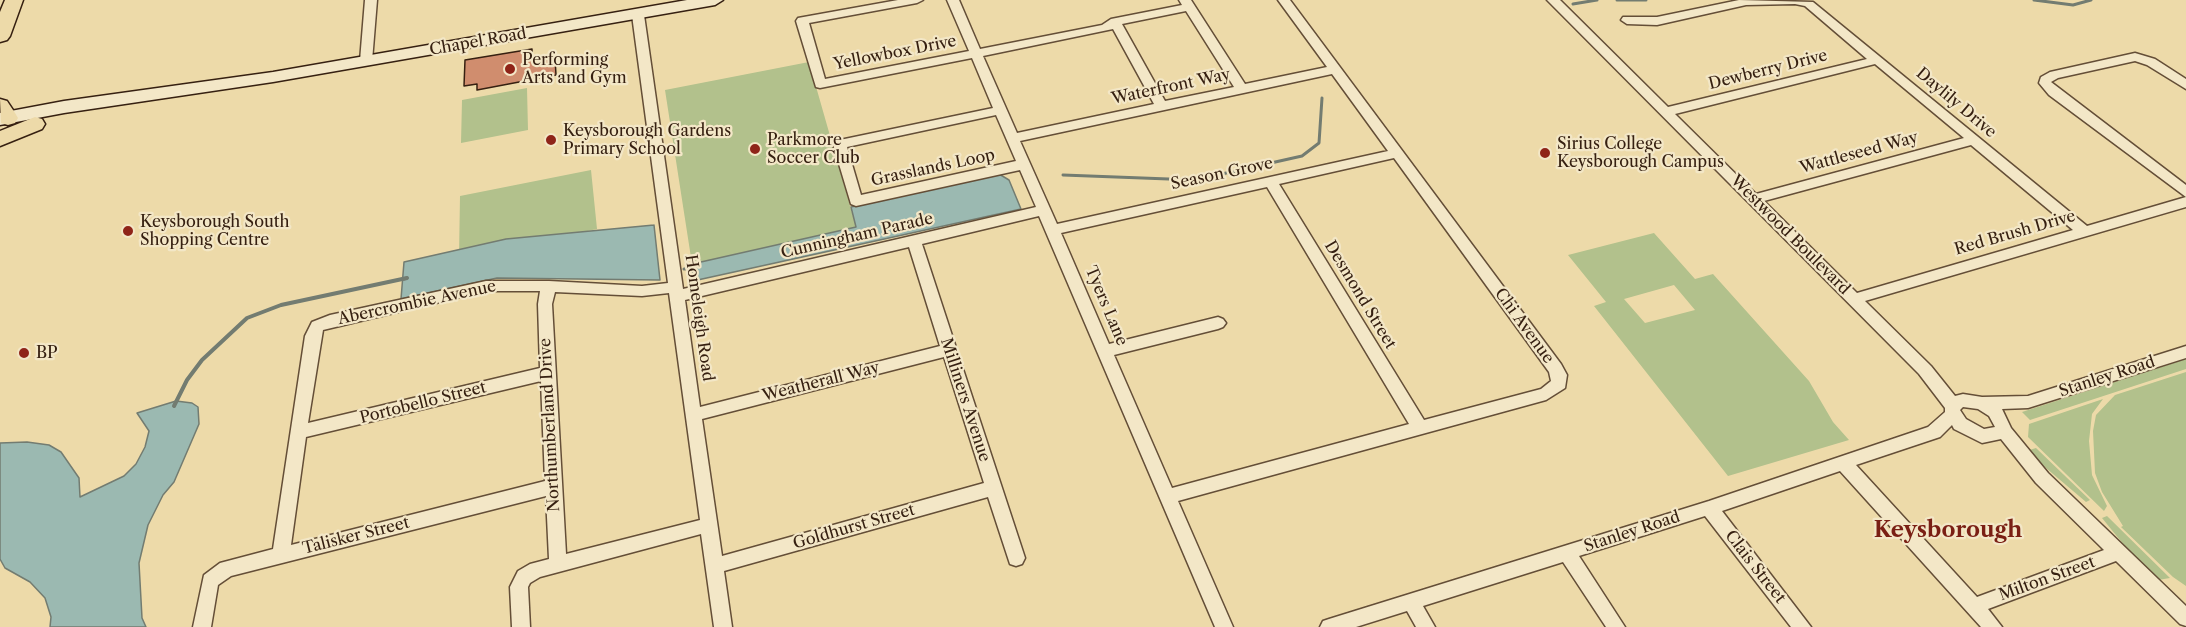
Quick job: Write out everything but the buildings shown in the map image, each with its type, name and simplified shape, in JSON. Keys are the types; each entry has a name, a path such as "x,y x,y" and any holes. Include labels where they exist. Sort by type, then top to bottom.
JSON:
{"main road":[{"path":"0,36 14,0"},
{"name":"Chapel Road","path":"2,118 240,82 715,0"},
{"name":"Chapel Road","path":"2,118 35,124 216,91 240,82"},
{"path":"0,139 35,124"}],"street":[{"path":"366,61 371,0"},
{"name":"Yellowbox Drive","path":"917,0 802,21 820,84 1107,28 1115,22 1187,4"},
{"name":"Tyers Lane","path":"953,0 1224,627"},
{"name":"Chi Avenue","path":"1168,496 1546,394 1559,384 1559,375 1284,0"},
{"name":"Westwood Boulevard","path":"1553,0 1925,370 1960,424 1977,434"},
{"name":"Daylily Drive","path":"1627,20 1657,21 1746,2 1795,0 1806,2 2084,231"},
{"path":"1187,4 1242,89"},
{"name":"Homeleigh Road","path":"638,15 723,627"},
{"path":"1115,22 1162,107"},
{"path":"2186,85 2151,62 2135,57 2054,75 2045,80 2053,92 2186,192"},
{"name":"Dewberry Drive","path":"1666,112 1877,60"},
{"name":"Waterfront Way","path":"1014,138 1336,69"},
{"name":"Grasslands Loop","path":"1002,111 840,144 856,201 1025,164"},
{"name":"Wattleseed Way","path":"1754,199 1974,140"},
{"name":"Season Grove","path":"1054,230 1398,153"},
{"name":"Desmond Street","path":"1270,181 1419,427"},
{"name":"Red Brush Drive","path":"1854,299 2186,202"},
{"name":"Cunningham Parade","path":"677,292 1045,210"},
{"name":"Milliners Avenue","path":"914,241 1016,558"},
{"name":"Abercrombie Avenue","path":"281,554 313,336 315,329 321,324 486,286 549,286 677,292"},
{"name":"Northumberland Drive","path":"549,286 545,304 547,373 558,564"},
{"path":"1106,351 1218,323"},
{"name":"Weatherall Way","path":"694,415 948,350"},
{"name":"Stanley Road","path":"2003,426 2010,414 2028,402 2186,352"},
{"name":"Westwood Boulevard","path":"1925,370 1995,411 2003,426"},
{"name":"Portobello Street","path":"300,432 547,373"},
{"name":"Stanley Road","path":"1934,432 1957,402 2028,402"},
{"path":"1977,434 1995,436 2003,426 2042,477"},
{"name":"Stanley Road","path":"1329,627 1708,508 1934,432 1977,434"},
{"path":"1977,434 2013,455 2042,477 2186,618"},
{"path":"1842,462 1993,627"},
{"name":"Talisker Street","path":"202,627 207,589 214,576 226,569 552,487"},
{"name":"Goldhurst Street","path":"715,566 993,488"},
{"name":"Clais Street","path":"1708,508 1802,627"},
{"path":"521,627 519,587 524,577 536,570 709,525"},
{"name":"Milton Street","path":"1974,606 2119,552"},
{"path":"1567,553 1616,627"},
{"path":"1411,601 1425,627"}],"green space":[{"name":"Parkmore Soccer Club","path":"809,62 856,227 692,264 665,90"},
{"path":"527,88 528,130 461,143 462,100"},
{"path":"591,170 597,229 459,258 460,196"},
{"path":"1654,233 1695,279 1713,274 1809,381 1833,422 1849,440 1728,476 1594,306 1606,302 1568,255","holes":["1674,285 1695,310 1645,323 1624,299"]},
{"path":"2186,359 2186,369 2030,420 2022,412"},
{"path":"2186,372 2186,586 2173,577 2121,527 2123,526 2102,492 2095,473 2093,431 2096,415 2115,395"},
{"path":"2103,399 2092,414 2089,441 2092,475 2107,506 2104,511 2028,437 2029,424"},
{"path":"2036,448 2090,500 2086,502 2026,451"},
{"path":"2107,516 2170,578 2158,580 2133,556 2102,518"}],"water":[{"path":"999,174 1009,180 1021,209 693,281 692,264 856,227 851,207"},
{"path":"654,225 660,280 497,278 401,299 404,262 506,239"},
{"path":"176,401 192,403 198,407 199,424 174,482 163,495 148,525 139,563 142,618 146,627 50,627 51,617 45,598 30,582 5,568 0,559 0,443 27,442 49,445 61,452 79,478 80,497 124,476 136,464 145,447 149,431 137,413"}],"waterway":[{"path":"1573,4 1597,0"},
{"path":"1617,0 1646,0"},
{"path":"2034,0 2073,5 2091,0"},
{"path":"1063,175 1195,180 1302,156 1319,143 1322,98"},
{"path":"684,269 695,268"},
{"path":"174,406 187,380 202,360 247,318 281,305 407,278 404,279"}],"place":[{"name":"Performing Arts and Gym","path":"510,69"},
{"name":"Keysborough Gardens Primary School","path":"551,140"},
{"name":"Parkmore Soccer Club","path":"755,149"},
{"name":"Sirius College Keysborough Campus","path":"1545,153"},
{"name":"Keysborough South Shopping Centre","path":"128,231"},
{"name":"BP","path":"24,353"}],"district":[{"name":"Keysborough","path":"1948,531"}]}
